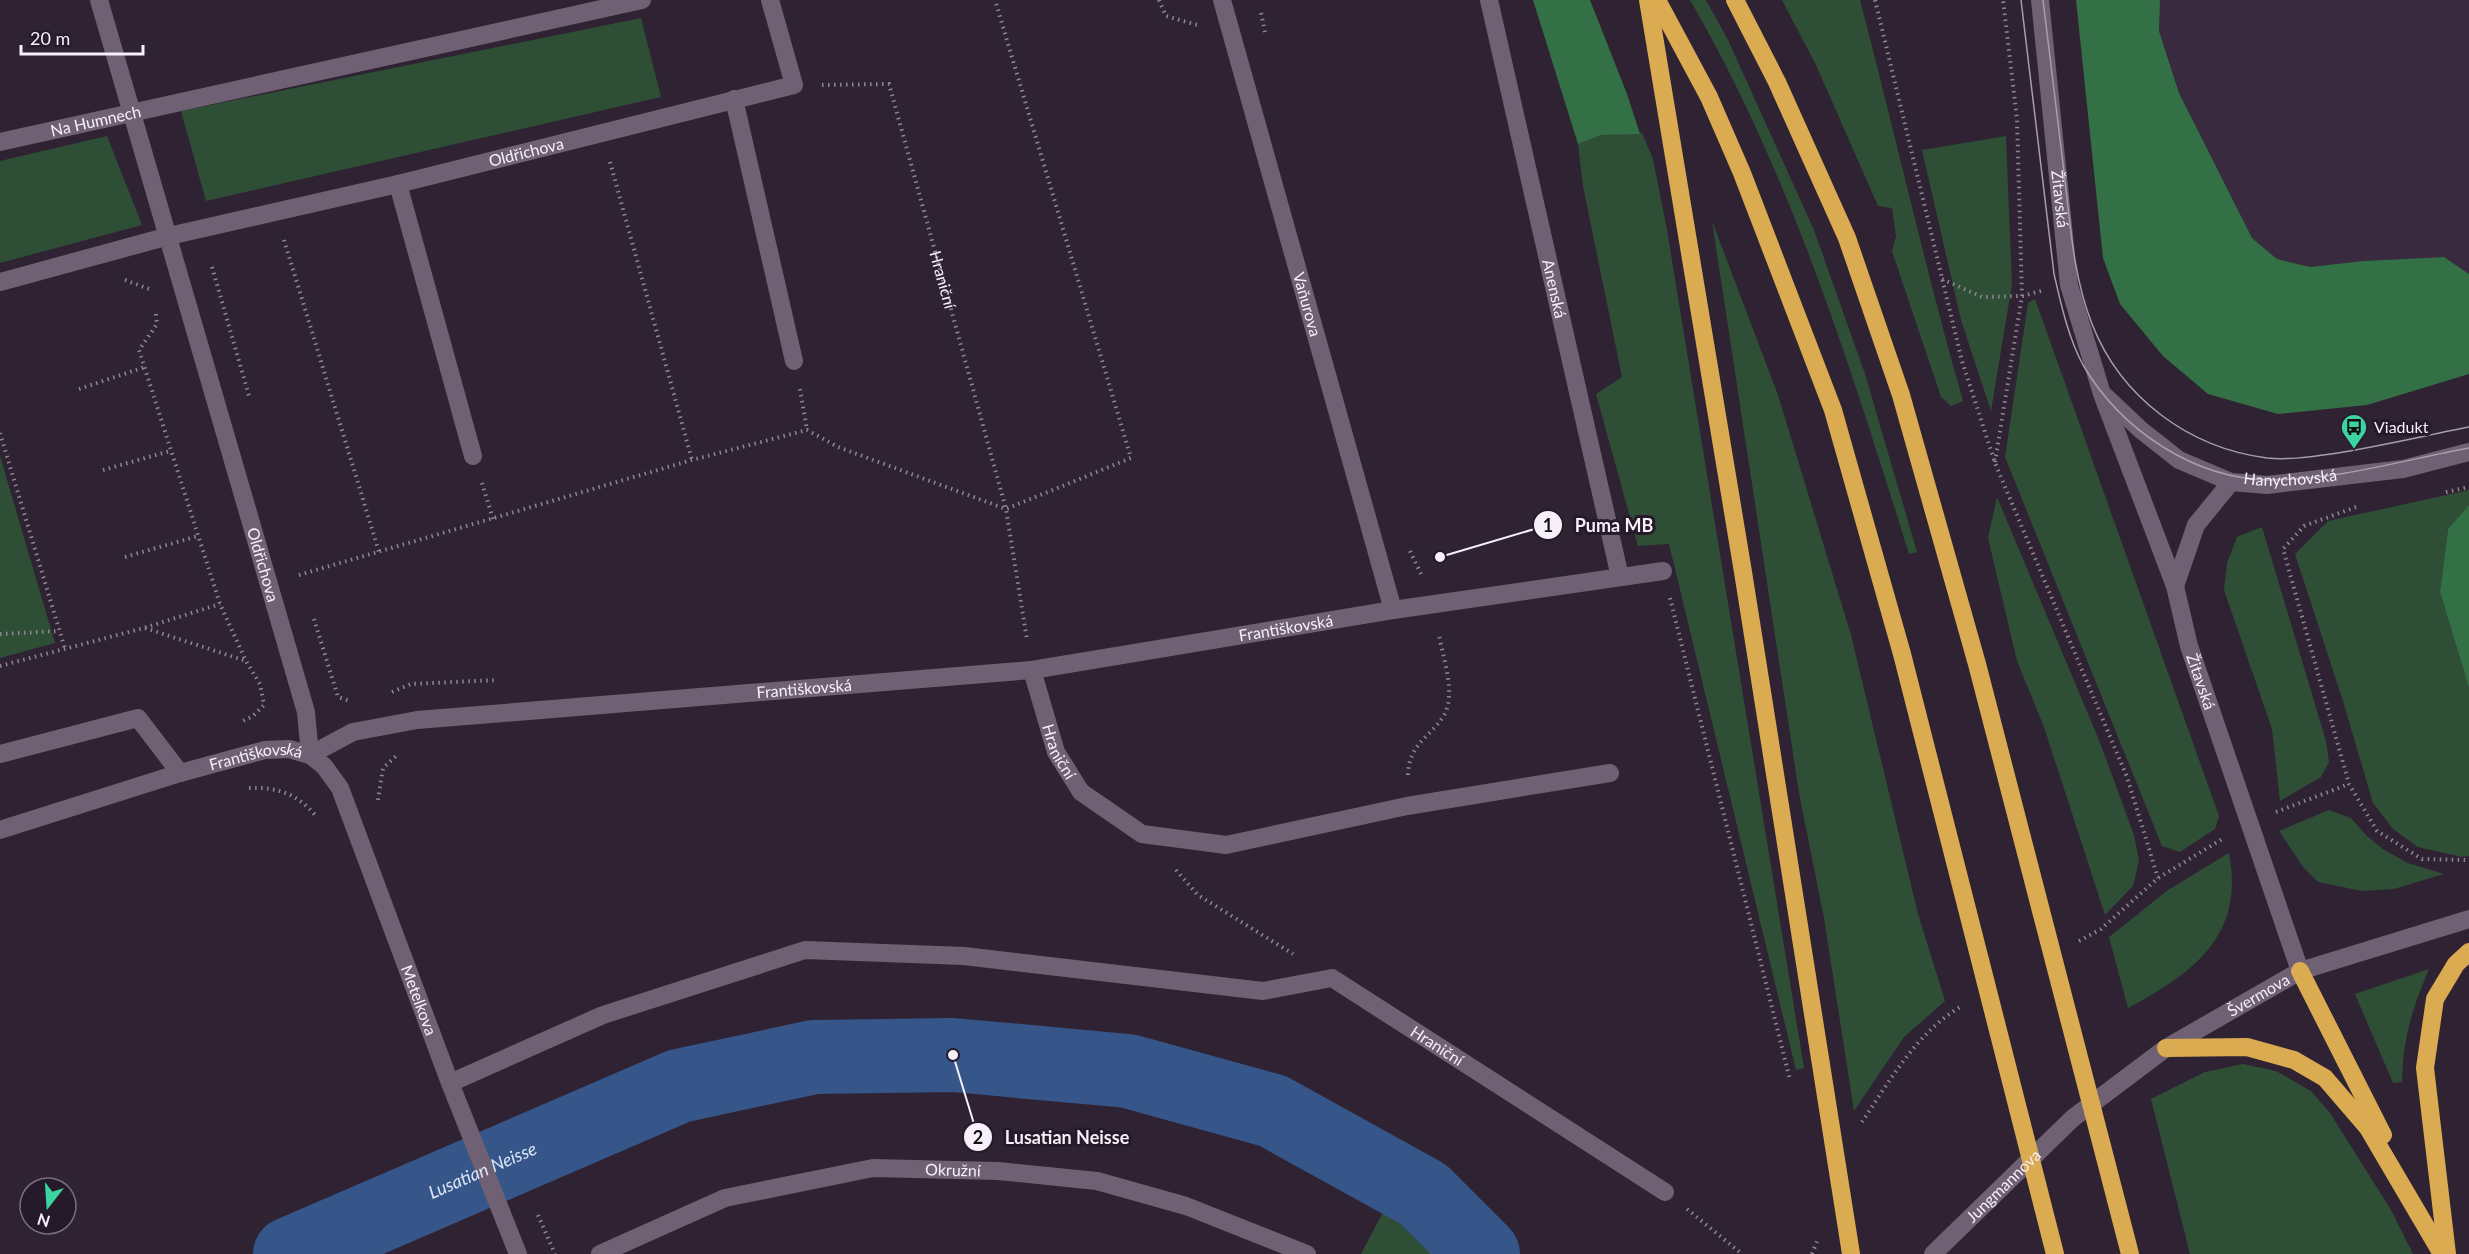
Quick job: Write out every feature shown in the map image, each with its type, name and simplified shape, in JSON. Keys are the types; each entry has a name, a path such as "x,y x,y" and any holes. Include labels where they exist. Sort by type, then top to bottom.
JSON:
{"highway":[{"path":"1648,0 1741,560 1851,1254"},
{"path":"1658,0 1709,97 1742,172 1833,410 1902,654 2055,1254"},
{"path":"1735,0 1777,82 1847,238 1901,395 1977,664 2130,1254"},
{"path":"2444,1254 2425,1068 2435,999 2456,964 2469,951"},
{"path":"2300,971 2444,1254"},
{"path":"2166,1048 2247,1047 2294,1060 2325,1078 2368,1128 2444,1254"}],"street":[{"path":"99,0 132,111 642,0"},
{"path":"770,0 794,85"},
{"name":"Vaňurova","path":"1222,0 1393,610"},
{"name":"Anenská","path":"1489,0 1620,577"},
{"name":"Žitavská","path":"2040,0 2069,285 2102,394 2175,586 2189,646 2300,971"},
{"name":"Oldřichova","path":"0,282 169,236 398,184 794,85"},
{"path":"734,99 794,361"},
{"name":"Na Humnech","path":"0,142 132,111 169,236"},
{"path":"398,184 473,456"},
{"name":"Oldřichova","path":"169,236 306,712 310,755"},
{"path":"2102,394 2178,460 2231,482"},
{"name":"Hanychovská","path":"2175,586 2196,525 2231,482 2267,485 2403,470 2469,452"},
{"name":"Františkovská","path":"0,830 180,773 265,750 289,749 310,755 352,732 417,720 1032,670 1393,610 1663,571"},
{"name":"Hraniční","path":"1032,670 1056,752 1081,792 1142,834"},
{"path":"0,754 138,718 180,773"},
{"name":"Metelkova","path":"310,755 324,766 340,788 468,1131 518,1254"},
{"path":"1142,834 1226,845 1407,806 1610,773"},
{"name":"Švermova","path":"2073,1118 2166,1048 2300,971 2469,920"},
{"path":"450,1083 603,1016 805,951 964,956 1263,992 1332,978"},
{"name":"Hraniční","path":"1332,978 1665,1192"},
{"name":"Jungmannova","path":"1933,1254 2073,1118"},
{"name":"Okružní","path":"600,1254 725,1198 873,1168 998,1171 1097,1181 1186,1206 1307,1254"}],"path":[{"path":"299,575 692,460 807,430 838,447 1006,509 1131,458 994,0"},
{"path":"1159,0 1166,16 1202,27"},
{"path":"1875,0 1962,362 1995,463 2127,777 2158,878"},
{"path":"1995,463 2022,296 2017,119 2003,0"},
{"path":"1261,13 1266,33"},
{"name":"Hraniční","path":"794,85 889,84 1006,509 1032,670"},
{"path":"602,132 692,460"},
{"path":"276,212 379,552"},
{"path":"120,279 154,291"},
{"path":"1941,279 1982,297 2022,296"},
{"path":"0,666 144,628 220,604 139,350 157,324 156,313"},
{"path":"794,361 807,430"},
{"path":"78,389 145,368"},
{"path":"0,433 65,649"},
{"path":"104,470 170,451"},
{"path":"473,456 494,519"},
{"path":"2441,493 2469,487"},
{"path":"2366,506 2304,526 2283,549 2349,784 2377,831 2422,859 2469,860"},
{"path":"125,557 198,536"},
{"path":"1409,548 1424,579"},
{"path":"1663,571 1793,1090"},
{"path":"144,628 246,661"},
{"path":"1407,806 1409,762 1420,740 1443,716 1450,693 1437,628"},
{"path":"0,634 59,631"},
{"path":"1015,640 1038,636"},
{"path":"329,666 338,697 352,702"},
{"path":"383,696 411,684 504,680"},
{"path":"377,806 383,768 402,750"},
{"path":"242,788 260,788 292,794 315,814 321,824"},
{"path":"1142,834 1198,895 1332,978"},
{"path":"1665,1192 1742,1254"},
{"path":"537,1211 555,1254"}],"shaded area":[{"path":"2160,0 2469,0 2469,274 2444,257 2363,261 2310,267 2277,259 2252,238 2179,93 2159,31"}],"green space":[{"path":"1533,0 1590,0 1627,94 1640,134 1601,135 1578,144"},
{"path":"1690,0 1706,0 1728,40 1814,230 1865,374 1917,552 1909,554 1840,341 1788,201 1726,65"},
{"path":"1782,0 1860,0 1963,401 1951,406 1941,397 1892,251 1896,236 1892,208 1878,206 1816,65"},
{"path":"2076,0 2160,0 2159,31 2179,93 2252,238 2277,259 2310,267 2363,261 2444,257 2469,274 2469,374 2367,405 2278,414 2208,394 2163,356 2120,304 2103,258"},
{"path":"641,18 661,97 206,201 181,111"},
{"path":"1642,133 1653,159 1667,230 1804,1068 1796,1070 1669,544 1638,546 1596,394 1622,377 1583,186 1578,144 1601,135"},
{"path":"107,136 142,225 0,263 0,161"},
{"path":"2006,136 2012,284 1991,411 1961,320 1922,150"},
{"path":"1712,221 1778,395 1851,635 1918,914 1945,1001 1904,1037 1854,1111 1824,918 1799,793"},
{"path":"2035,299 2219,816 2215,829 2180,852 2162,846 2005,457 2028,303"},
{"path":"0,456 55,643 0,658"},
{"path":"2469,490 2469,505 2448,529 2440,592 2469,688 2469,856 2462,857 2418,847 2393,829 2373,803 2342,698 2295,554 2328,521"},
{"path":"1997,497 2099,740 2134,835 2139,860 2133,886 2105,915 2044,727 2017,661 1988,538"},
{"path":"2469,505 2469,688 2440,592 2448,529"},
{"path":"2262,527 2326,741 2329,762 2321,777 2280,801 2272,729 2224,590 2227,563 2237,537"},
{"path":"2329,810 2351,818 2384,850 2408,863 2444,874 2394,889 2362,891 2318,882 2303,867 2279,831"},
{"path":"2229,853 2232,882 2229,907 2221,929 2209,948 2173,981 2128,1008 2109,937 2168,890"},
{"path":"2429,969 2410,1024 2404,1051 2402,1082 2393,1083 2355,994"},
{"path":"2243,1064 2276,1071 2311,1091 2330,1113 2391,1210 2413,1254 2190,1254 2151,1099 2205,1072"},
{"path":"1390,1200 1456,1254 1361,1254"}],"waterway":[{"name":"Lusatian Neisse","path":"290,1254 679,1086 814,1057 953,1055 1128,1071 1273,1111 1423,1194 1483,1254"}],"tram line":[{"path":"2021,0 2054,274 2065,320 2083,365 2099,389 2118,410 2139,430 2187,460 2214,471 2242,477 2270,480 2320,477 2469,448"},
{"path":"2043,0 2070,229 2080,287 2092,324 2105,351 2121,375 2140,396 2161,415 2185,431 2238,452 2267,458 2331,454 2469,427"}],"place":[{"name":"Viadukt","path":"2354,450"},
{"name":"Puma MB","path":"1440,557"},
{"name":"Lusatian Neisse","path":"953,1055"}]}
